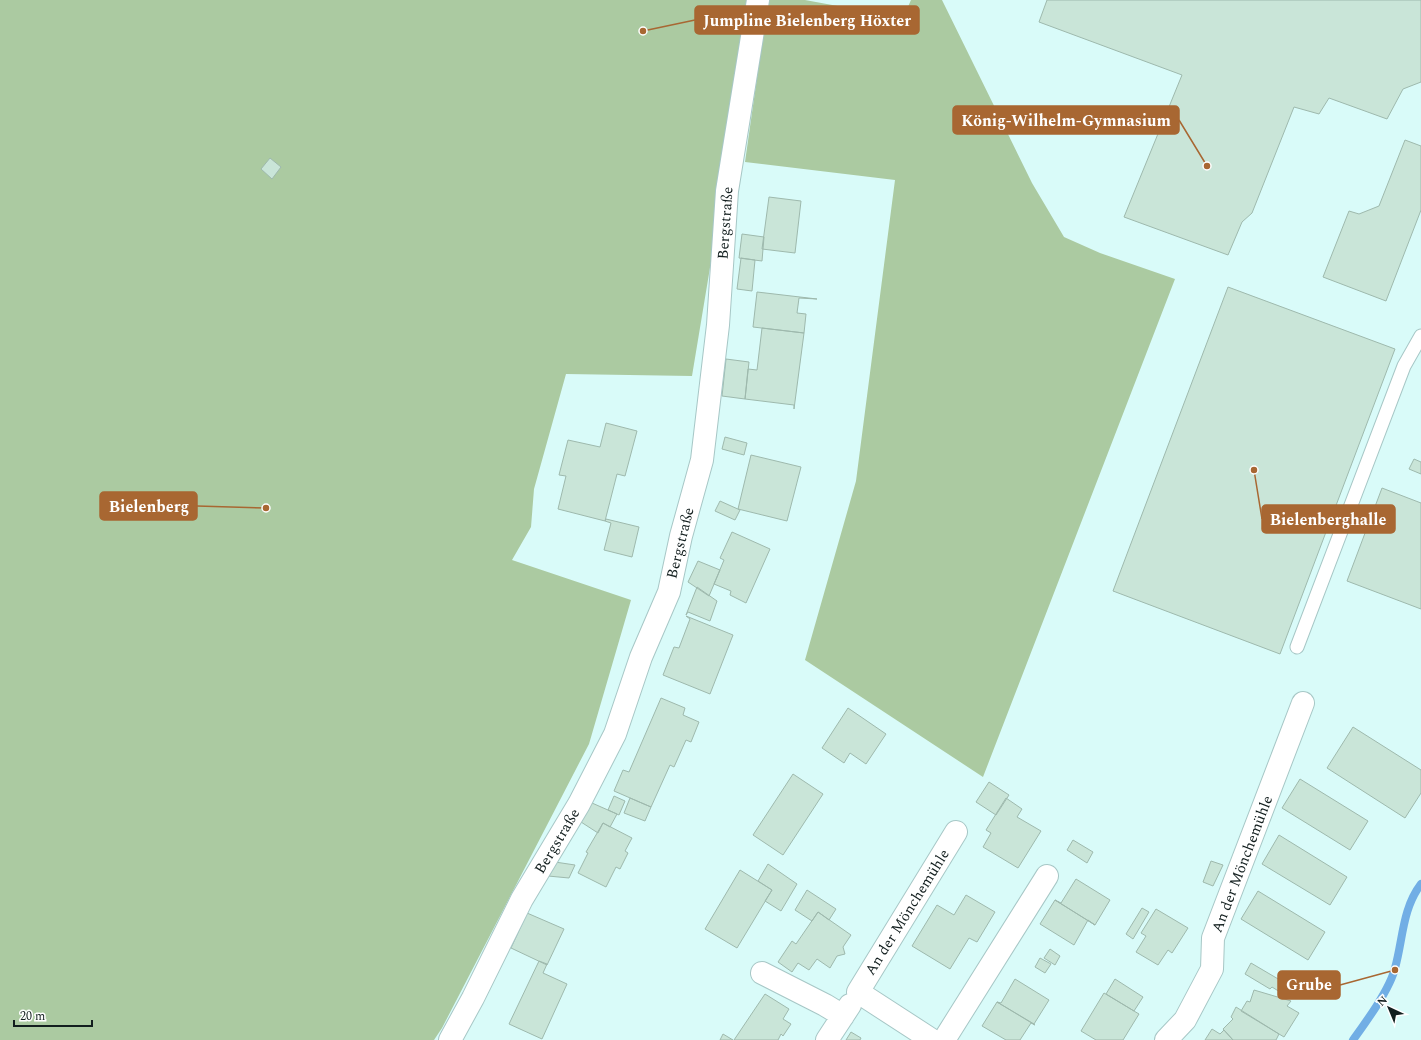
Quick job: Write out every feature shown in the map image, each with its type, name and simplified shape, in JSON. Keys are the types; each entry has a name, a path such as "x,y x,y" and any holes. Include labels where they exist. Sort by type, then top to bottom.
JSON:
{"street":[{"name":"Bergstraße","path":"450,1040 473,998 522,899 580,804 615,734 641,658 669,592 681,536 702,460 718,325 727,191 758,0"},
{"name":"An der Mönchemühle","path":"1166,1040 1185,1020 1212,969 1213,938 1302,704"},
{"name":"An der Mönchemühle","path":"827,1040 956,832"},
{"path":"944,1040 1047,876"},
{"path":"762,973 825,1005 843,1016"},
{"name":"An der Mönchemühle","path":"858,992 932,1040"}],"lane":[{"path":"1297,647 1404,366 1421,336"}],"green space":[{"path":"0,0 752,0 739,93 692,376 566,374 534,489 531,527 512,560 631,600 589,744 442,1028 434,1040 0,1040"},
{"path":"768,0 805,0 903,18 911,0 942,0 1032,183 1064,237 1100,253 1175,279 983,777 805,660 856,481 895,180 745,162"}],"building":[{"path":"1047,0 1421,0 1421,82 1403,89 1387,119 1329,98 1319,114 1294,107 1252,213 1242,222 1228,255 1124,217 1182,75 1039,22"},
{"path":"1405,140 1421,146 1421,210 1386,301 1323,277 1349,211 1359,214 1379,206"},
{"path":"270,158 281,167 272,179 261,169"},
{"path":"769,197 801,201 795,253 762,249"},
{"path":"742,234 764,237 762,261 739,258"},
{"path":"741,258 755,260 752,291 737,289"},
{"path":"1228,287 1395,349 1280,654 1113,591"},
{"path":"757,292 817,299 799,298 797,313 806,314 804,333 753,327"},
{"path":"762,328 804,333 794,409 794,405 745,399 748,369 757,370"},
{"path":"726,359 749,362 745,399 722,396"},
{"path":"606,423 637,431 625,476 617,474 605,521 558,509 566,476 559,475 568,440 600,447"},
{"path":"725,437 747,443 744,455 722,449"},
{"path":"751,455 801,467 787,521 738,509"},
{"path":"1414,459 1421,462 1421,474 1409,469"},
{"path":"1382,488 1421,503 1421,609 1347,581"},
{"path":"720,501 740,510 735,520 715,511"},
{"path":"606,519 639,527 632,557 604,550 611,523 605,521"},
{"path":"732,532 770,549 746,603 730,595 731,591 714,584 724,560 720,558"},
{"path":"698,561 720,570 709,596 688,582"},
{"path":"697,587 717,601 710,621 688,612 686,615"},
{"path":"686,616 733,635 710,694 663,675 674,647 679,648 690,619"},
{"path":"661,698 685,708 683,715 699,722 691,742 686,740 674,767 670,765 651,807 614,791 623,770 629,772"},
{"path":"848,708 886,734 866,764 850,753 844,763 822,748"},
{"path":"1353,727 1421,770 1421,793 1405,818 1327,768"},
{"path":"793,774 823,794 783,855 753,835"},
{"path":"1300,779 1368,821 1350,850 1282,808"},
{"path":"989,782 1009,795 996,815 976,802"},
{"path":"614,796 625,801 619,815 608,810"},
{"path":"630,798 651,807 645,821 624,813"},
{"path":"1006,798 1022,809 1017,817 1041,831 1018,868 983,847 991,833 986,830"},
{"path":"592,803 617,814 610,827 603,823 598,833 581,822"},
{"path":"603,823 632,838 625,851 628,853 620,869 616,867 606,887 578,873 588,853 586,852"},
{"path":"1279,835 1347,877 1330,905 1262,864"},
{"path":"1073,840 1093,852 1087,863 1067,850"},
{"path":"1211,861 1223,865 1213,886 1203,882"},
{"path":"555,862 575,865 569,878 548,876"},
{"path":"768,864 797,884 781,911 765,901 772,890 758,881"},
{"path":"740,870 772,890 737,948 705,929"},
{"path":"1076,879 1110,900 1095,925 1055,900 1061,903"},
{"path":"807,890 836,909 829,920 818,912 812,921 795,910"},
{"path":"1258,891 1325,932 1308,960 1241,919"},
{"path":"966,895 995,912 977,942 969,938 950,969 912,946 937,905 954,915"},
{"path":"1055,900 1088,920 1074,945 1040,924"},
{"path":"1142,908 1149,912 1133,939 1126,934"},
{"path":"1156,909 1188,928 1172,953 1168,950 1158,965 1136,952 1146,936 1141,933"},
{"path":"818,912 851,935 843,947 845,954 837,956 830,968 817,959 809,970 798,963 792,972 778,962 792,941 796,944"},
{"path":"527,913 564,929 547,965 511,948"},
{"path":"1050,949 1060,956 1055,965 1044,958"},
{"path":"1040,958 1051,964 1045,973 1035,967"},
{"path":"539,961 547,964 543,973 567,984 542,1039 509,1024"},
{"path":"1251,963 1285,983 1280,992 1272,987 1270,989 1245,974"},
{"path":"1015,979 1049,1000 1034,1024 997,1002 1001,1003"},
{"path":"1115,979 1143,997 1134,1011 1106,994"},
{"path":"1254,990 1291,1001 1287,1006 1299,1013 1284,1037 1241,1011 1247,1001 1250,1002"},
{"path":"1104,993 1139,1014 1123,1040 1096,1040 1081,1031"},
{"path":"765,994 789,1009 783,1019 791,1024 783,1036 781,1034 778,1040 734,1040"},
{"path":"997,1002 1035,1025 1031,1023 1020,1040 1006,1040 982,1026"},
{"path":"1236,1007 1279,1034 1276,1040 1233,1040 1223,1029 1233,1019 1231,1017"},
{"path":"1212,1029 1220,1034 1224,1030 1233,1040 1205,1040"},
{"path":"851,1032 861,1038 860,1040 846,1040"},
{"path":"723,1034 733,1040 720,1040"}],"waterway":[{"path":"1353,1040 1388,986 1398,957 1404,925 1410,904 1421,884"}],"place":[{"name":"Jumpline Bielenberg Höxter","path":"643,31"},
{"name":"König-Wilhelm-Gymnasium","path":"1207,166"},
{"name":"Bielenberghalle","path":"1254,470"},
{"name":"Bielenberg","path":"266,508"},
{"name":"Grube","path":"1395,970"}]}
